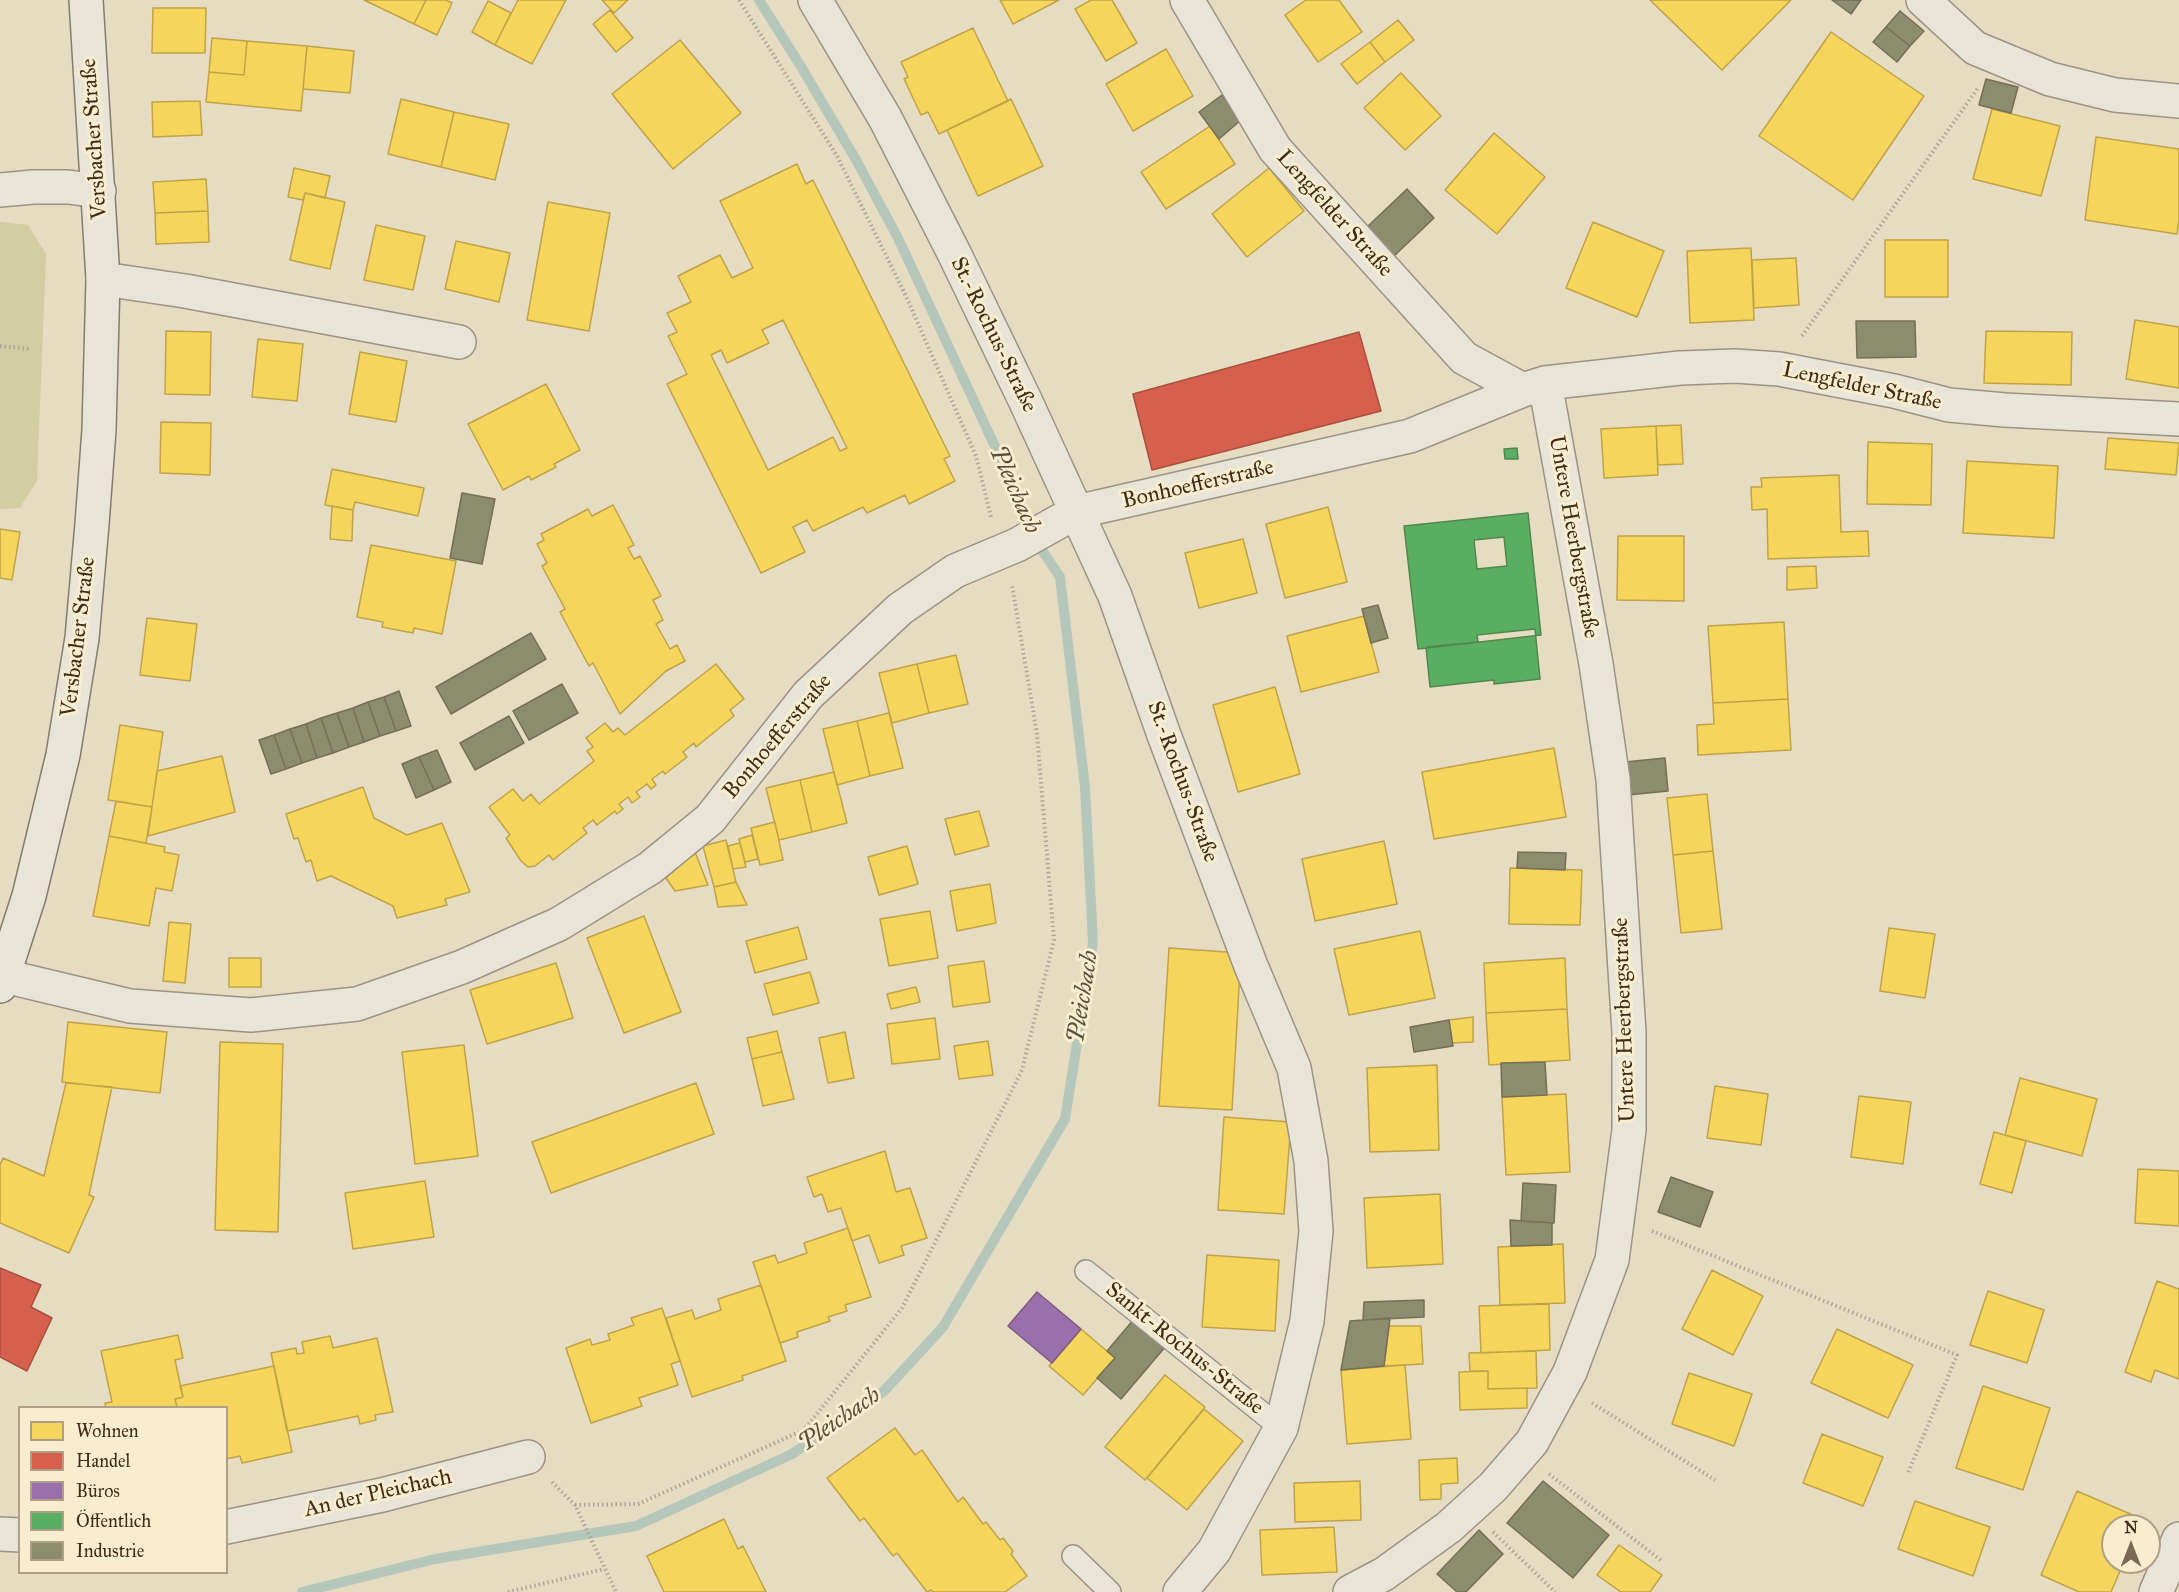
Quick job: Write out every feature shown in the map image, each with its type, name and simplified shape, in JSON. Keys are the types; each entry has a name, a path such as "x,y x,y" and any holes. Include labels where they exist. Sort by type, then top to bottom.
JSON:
{"street":[{"name":"Versbacher Straße","path":"2,981 29,896 63,755 82,638 99,430 103,279 86,0"},
{"name":"St.-Rochus-Straße","path":"815,0 885,118 954,253 1115,596 1180,779 1251,966 1294,1068 1311,1161 1316,1231 1307,1321 1281,1428 1214,1551 1180,1592"},
{"name":"Lengfelder Straße","path":"1187,0 1275,149 1464,358 1534,386 1680,368 1735,366 1779,369 1894,391 1949,405 2179,419"},
{"path":"1923,0 1975,48 2050,79 2115,95 2179,101"},
{"path":"0,190 68,187 99,191"},
{"path":"103,279 184,291 459,342"},
{"name":"Bonhoefferstraße","path":"2,981 130,1006 251,1016 357,1004 462,968 559,924 650,868 710,819 808,695 900,609 955,571 1009,548 1076,512 1410,436 1534,386"},
{"name":"Untere Heerbergstraße","path":"1350,1592 1384,1574 1449,1527 1493,1487 1532,1442 1570,1372 1612,1260 1629,1130 1629,1033 1613,779 1594,653 1534,386"},
{"name":"An der Pleichach","path":"228,1527 382,1495 528,1457"},
{"path":"0,1534 18,1535"},
{"path":"2156,1592 2179,1539"}],"lane":[{"name":"Sankt-Rochus-Straße","path":"1086,1271 1281,1428"},
{"path":"1073,1556 1110,1592"}],"path":[{"path":"615,1592 575,1505 638,1504 804,1430 902,1308 1022,1070 1054,940 1036,734 1010,571 1009,548 991,516 976,456 906,296 837,156 740,0"},
{"path":"1779,369 1999,58"},
{"path":"0,346 30,349"},
{"path":"1618,1217 1957,1355 1908,1473"},
{"path":"1563,1385 1715,1480"},
{"path":"1549,1474 1662,1561"},
{"path":"1469,1509 1555,1592"},
{"path":"508,1592 604,1569"}],"shaded area":[{"path":"0,222 28,225 46,254 37,481 20,508 0,509"}],"building: Wohnen":[{"path":"364,0 426,0 414,24"},
{"path":"426,0 446,0 452,3 437,35 414,24"},
{"path":"518,0 566,0 532,64 495,45"},
{"path":"602,0 628,0 614,13"},
{"path":"1000,0 1059,0 1013,24"},
{"path":"1091,0 1112,0 1137,43 1106,61 1075,9"},
{"path":"1306,0 1339,0 1362,32 1318,62 1285,15"},
{"path":"1650,0 1791,0 1722,70"},
{"path":"488,1 511,13 495,45 472,32"},
{"path":"153,8 206,8 205,53 152,53"},
{"path":"610,10 633,38 616,52 593,24"},
{"path":"1398,20 1414,40 1385,62 1370,42"},
{"path":"973,28 1008,101 939,134 928,112 921,115 904,79 908,77 901,62"},
{"path":"1831,32 1924,96 1853,200 1759,136"},
{"path":"212,38 247,41 244,75 209,72"},
{"path":"680,40 741,113 673,169 612,94"},
{"path":"247,41 307,46 301,111 206,102 209,72 244,75"},
{"path":"1370,42 1385,62 1357,84 1341,64"},
{"path":"307,46 354,51 350,93 303,89"},
{"path":"1166,49 1193,96 1133,131 1106,84"},
{"path":"1401,73 1441,116 1405,150 1364,108"},
{"path":"401,99 454,112 441,167 388,154"},
{"path":"1011,99 1043,166 978,196 947,130"},
{"path":"200,101 202,135 153,137 152,102"},
{"path":"1992,109 2060,126 2041,196 1973,179"},
{"path":"454,112 509,124 495,180 441,167"},
{"path":"1210,126 1235,164 1166,209 1141,172"},
{"path":"1494,133 1545,177 1497,234 1445,190"},
{"path":"2096,137 2179,149 2177,234 2085,220"},
{"path":"797,164 806,184 813,180 950,456 944,459 955,481 909,504 905,495 867,513 863,507 813,531 807,520 793,527 805,552 761,573 667,384 687,374 668,336 677,332 667,313 691,302 678,276 720,255 732,278 753,268 720,201","holes":["783,320 847,448 840,451 833,437 768,470 711,355 721,350 727,363 769,343 762,330"]},
{"path":"294,168 330,176 325,198 305,193 303,200 288,197"},
{"path":"1269,168 1304,211 1247,257 1212,214"},
{"path":"206,179 208,211 155,213 153,182"},
{"path":"305,193 345,202 330,269 290,260"},
{"path":"548,202 610,213 589,331 527,320"},
{"path":"208,211 209,242 156,244 155,213"},
{"path":"1593,222 1664,251 1637,317 1566,288"},
{"path":"376,225 425,236 413,290 364,280"},
{"path":"1885,240 1948,240 1948,297 1885,297"},
{"path":"456,241 510,253 499,302 445,289"},
{"path":"1751,248 1754,320 1690,323 1687,251"},
{"path":"1796,258 1799,305 1754,308 1752,260"},
{"path":"2135,320 2179,327 2179,388 2126,379"},
{"path":"166,331 211,332 210,395 165,394"},
{"path":"1986,331 2072,332 2071,385 1984,383"},
{"path":"258,339 303,344 297,401 252,397"},
{"path":"360,352 407,361 396,422 349,414"},
{"path":"546,384 580,450 554,464 556,467 531,480 529,476 503,490 468,424"},
{"path":"161,422 211,423 210,475 160,473"},
{"path":"1681,425 1683,464 1658,465 1656,426"},
{"path":"1656,426 1658,475 1604,478 1601,429"},
{"path":"2108,438 2179,443 2176,475 2105,469"},
{"path":"1868,442 1932,444 1931,505 1867,504"},
{"path":"1967,461 2058,466 2054,538 1963,533"},
{"path":"332,469 424,488 418,516 355,502 353,510 325,505"},
{"path":"1839,475 1841,532 1868,531 1869,556 1768,559 1767,509 1752,510 1751,487 1762,487 1761,478"},
{"path":"613,505 634,545 628,548 634,559 640,556 661,596 653,600 663,620 656,624 670,649 677,645 685,661 666,671 620,714 593,663 589,666 560,612 565,609 542,566 547,563 537,544 544,540 541,534 588,509 592,516"},
{"path":"332,506 353,510 352,541 330,539"},
{"path":"1328,507 1347,582 1285,598 1266,524"},
{"path":"0,529 20,532 12,580 0,578"},
{"path":"1618,536 1684,536 1684,601 1617,600"},
{"path":"1243,539 1257,593 1199,608 1185,553"},
{"path":"371,545 456,561 442,634 414,628 413,633 382,627 383,622 357,617"},
{"path":"1816,566 1817,588 1787,590 1787,567"},
{"path":"1364,616 1379,672 1301,692 1287,636"},
{"path":"147,618 197,624 190,681 140,675"},
{"path":"1784,622 1788,699 1713,703 1708,626"},
{"path":"956,655 968,704 929,713 917,664"},
{"path":"716,664 744,699 730,710 734,716 696,747 694,743 683,752 687,757 665,774 663,771 652,779 656,785 651,789 647,784 636,792 640,797 632,803 628,797 619,804 623,809 617,814 615,811 597,825 593,820 583,828 587,833 553,860 549,855 535,866 528,867 521,861 506,838 510,835 489,807 513,789 523,801 531,794 539,804 594,761 587,751 593,747 586,738 605,723 613,732 618,728 625,735"},
{"path":"917,664 929,713 892,723 879,673"},
{"path":"1275,687 1300,774 1238,792 1213,705"},
{"path":"1788,699 1791,750 1698,755 1697,725 1714,724 1713,703"},
{"path":"889,713 903,768 870,776 857,721"},
{"path":"857,721 870,776 837,785 823,729"},
{"path":"120,725 163,732 152,807 108,800"},
{"path":"1554,748 1566,817 1434,839 1422,772"},
{"path":"222,756 235,812 148,836 157,771"},
{"path":"834,772 847,823 812,832 800,780"},
{"path":"800,780 812,832 779,840 766,788"},
{"path":"363,787 374,818 407,835 442,823 470,892 445,899 447,905 397,918 393,906 331,876 317,881 311,860 306,862 298,838 294,839 286,814"},
{"path":"1707,794 1713,851 1673,855 1667,798"},
{"path":"116,801 152,807 146,843 109,836"},
{"path":"979,811 989,846 955,855 945,819"},
{"path":"775,822 783,860 760,865 751,828"},
{"path":"752,835 758,859 745,862 739,839"},
{"path":"109,836 165,847 164,852 179,855 172,891 156,888 149,926 93,916"},
{"path":"726,840 736,882 714,887 703,846"},
{"path":"1384,841 1397,904 1315,921 1302,859"},
{"path":"740,843 746,867 733,869 728,846"},
{"path":"907,846 918,884 879,895 868,857"},
{"path":"1713,851 1722,929 1681,933 1673,855"},
{"path":"695,852 708,885 675,891 666,878"},
{"path":"1510,868 1582,870 1580,925 1509,924"},
{"path":"736,882 747,905 718,907 714,887"},
{"path":"990,884 996,923 957,931 950,891"},
{"path":"930,911 938,958 889,966 880,919"},
{"path":"644,916 681,1012 624,1033 587,938"},
{"path":"169,922 191,924 185,983 163,981"},
{"path":"798,927 807,959 755,973 746,941"},
{"path":"1889,928 1935,934 1925,998 1880,991"},
{"path":"1420,931 1435,998 1349,1015 1334,949"},
{"path":"1169,948 1241,953 1232,1110 1159,1106"},
{"path":"229,958 261,958 261,987 229,987"},
{"path":"1565,958 1567,1009 1486,1013 1484,963"},
{"path":"984,961 990,1002 953,1007 948,966"},
{"path":"556,963 573,1018 487,1044 470,990"},
{"path":"810,972 819,1003 773,1015 764,984"},
{"path":"916,987 920,1002 891,1009 887,994"},
{"path":"1567,1009 1570,1060 1489,1065 1486,1013"},
{"path":"1473,1017 1473,1042 1452,1043 1449,1020"},
{"path":"935,1018 940,1059 892,1064 887,1024"},
{"path":"68,1022 167,1032 160,1093 62,1082"},
{"path":"777,1031 782,1052 752,1059 747,1038"},
{"path":"845,1032 854,1078 828,1083 819,1038"},
{"path":"988,1041 993,1075 959,1079 954,1046"},
{"path":"220,1042 283,1044 278,1232 215,1230"},
{"path":"464,1045 478,1156 415,1164 402,1052"},
{"path":"782,1052 794,1099 763,1106 752,1059"},
{"path":"1437,1065 1439,1150 1370,1152 1367,1068"},
{"path":"2020,1078 2097,1099 2082,1156 2005,1135"},
{"path":"66,1083 112,1087 89,1195 94,1197 69,1253 0,1223 0,1165 3,1158 44,1176"},
{"path":"696,1083 714,1134 551,1193 532,1142"},
{"path":"1715,1086 1768,1094 1761,1145 1707,1138"},
{"path":"1566,1094 1570,1172 1506,1175 1502,1097"},
{"path":"1859,1096 1911,1102 1903,1164 1851,1157"},
{"path":"1224,1117 1291,1122 1284,1214 1218,1210"},
{"path":"1994,1132 2026,1141 2012,1193 1980,1184"},
{"path":"885,1151 896,1192 910,1188 927,1238 901,1246 904,1255 879,1263 869,1235 852,1241 841,1208 828,1212 822,1194 814,1197 807,1177"},
{"path":"2138,1169 2179,1171 2179,1226 2135,1223"},
{"path":"425,1181 434,1237 353,1249 345,1193"},
{"path":"1440,1194 1443,1264 1367,1268 1364,1198"},
{"path":"848,1228 871,1297 845,1305 847,1311 828,1317 830,1321 797,1332 798,1337 780,1343 753,1262 775,1255 778,1263 807,1253 804,1243"},
{"path":"1563,1244 1565,1303 1500,1305 1498,1247"},
{"path":"1207,1255 1279,1260 1275,1331 1202,1327"},
{"path":"1712,1270 1763,1296 1733,1355 1682,1329"},
{"path":"2157,1281 2179,1289 2179,1379 2155,1370 2151,1382 2125,1372"},
{"path":"761,1285 786,1361 742,1376 743,1380 692,1397 666,1318 692,1310 695,1319 721,1310 718,1299"},
{"path":"1988,1291 2044,1310 2027,1363 1970,1345"},
{"path":"1549,1304 1550,1350 1481,1353 1479,1306"},
{"path":"662,1308 680,1361 671,1364 678,1385 639,1398 642,1406 591,1423 566,1348 590,1339 592,1345 610,1340 608,1334 634,1325 631,1318"},
{"path":"1389,1326 1421,1326 1423,1364 1384,1366"},
{"path":"1081,1329 1115,1358 1083,1395 1049,1366"},
{"path":"1837,1329 1913,1365 1888,1418 1811,1383"},
{"path":"178,1335 183,1358 175,1360 183,1397 175,1399 177,1406 106,1406 105,1403 112,1402 101,1351"},
{"path":"330,1336 333,1348 377,1338 393,1412 375,1415 376,1420 360,1424 358,1416 287,1431 271,1353 296,1348 297,1354 304,1353 302,1342"},
{"path":"1536,1351 1537,1388 1488,1389 1488,1371 1470,1371 1469,1353"},
{"path":"1405,1365 1411,1439 1347,1444 1341,1370"},
{"path":"274,1366 292,1452 242,1463 240,1456 228,1459 228,1406 177,1406 175,1399 183,1397 180,1386"},
{"path":"1488,1371 1488,1389 1527,1388 1527,1408 1460,1410 1459,1372"},
{"path":"1689,1373 1752,1394 1734,1446 1672,1424"},
{"path":"1165,1375 1205,1407 1145,1480 1105,1447"},
{"path":"1983,1386 2050,1408 2023,1490 1956,1468"},
{"path":"1204,1409 1243,1441 1187,1510 1147,1478"},
{"path":"895,1428 915,1455 922,1450 958,1502 963,1497 983,1524 986,1522 1000,1540 1003,1538 1027,1576 1005,1592 933,1592 931,1590 927,1592 897,1553 893,1556 864,1518 860,1521 827,1478"},
{"path":"1822,1434 1883,1457 1863,1506 1803,1483"},
{"path":"1457,1458 1458,1483 1441,1484 1441,1499 1420,1500 1419,1460"},
{"path":"1360,1481 1361,1520 1295,1522 1294,1483"},
{"path":"2077,1491 2130,1514 2101,1514 2101,1574 2119,1574 2111,1592 2079,1592 2041,1575"},
{"path":"1915,1501 1990,1527 1973,1576 1898,1549"},
{"path":"724,1519 738,1549 743,1546 766,1592 664,1592 647,1556"},
{"path":"1334,1527 1337,1572 1262,1575 1260,1530"},
{"path":"1619,1545 1662,1575 1650,1592 1621,1592 1597,1575"}],"building: Handel":[{"path":"1359,332 1381,411 1152,470 1133,394"},
{"path":"0,1268 41,1285 31,1307 52,1318 27,1371 0,1357"}],"building: Büros":[{"path":"1037,1292 1081,1329 1052,1363 1008,1326"}],"building: Öffentlich":[{"path":"1517,448 1518,459 1505,459 1504,449"},
{"path":"1528,513 1541,635 1418,649 1404,526","holes":["1504,537 1507,566 1477,569 1474,540"]},
{"path":"1535,629 1540,679 1494,684 1494,680 1430,687 1426,647 1478,642 1477,635"}],"building: Industrie":[{"path":"1832,0 1861,0 1851,14"},
{"path":"1900,11 1924,31 1910,46 1886,27"},
{"path":"1886,27 1910,46 1897,62 1873,42"},
{"path":"1986,79 2018,87 2011,113 1979,105"},
{"path":"1222,95 1241,120 1219,139 1199,112"},
{"path":"1407,189 1434,218 1394,256 1366,228"},
{"path":"1856,321 1915,321 1916,357 1857,358"},
{"path":"462,493 495,499 482,564 450,558"},
{"path":"1378,605 1388,638 1371,643 1362,609"},
{"path":"531,633 546,659 451,714 436,687"},
{"path":"562,684 578,713 529,740 513,711"},
{"path":"399,691 411,726 396,731 384,697"},
{"path":"384,697 396,731 380,736 368,702"},
{"path":"368,702 380,736 364,742 353,708"},
{"path":"353,708 364,742 349,747 337,713"},
{"path":"337,713 349,747 333,753 321,718"},
{"path":"509,716 524,743 475,770 460,743"},
{"path":"321,718 333,753 317,758 306,724"},
{"path":"306,724 317,758 302,763 290,729"},
{"path":"290,729 302,763 286,769 274,735"},
{"path":"274,735 286,769 271,774 259,740"},
{"path":"437,750 451,782 434,790 419,757"},
{"path":"419,757 434,790 416,798 402,764"},
{"path":"1665,758 1668,791 1628,795 1625,762"},
{"path":"1518,852 1566,853 1565,870 1517,868"},
{"path":"1449,1020 1453,1046 1414,1052 1410,1027"},
{"path":"1545,1062 1547,1095 1502,1097 1501,1063"},
{"path":"1671,1177 1713,1192 1700,1227 1658,1212"},
{"path":"1523,1183 1556,1185 1554,1223 1521,1221"},
{"path":"1510,1220 1552,1223 1552,1245 1511,1246"},
{"path":"1424,1300 1424,1317 1363,1320 1364,1302"},
{"path":"1390,1318 1384,1366 1341,1370 1350,1321"},
{"path":"1134,1319 1166,1346 1121,1399 1097,1378 1115,1358 1107,1351"},
{"path":"1543,1481 1609,1535 1573,1578 1507,1523"},
{"path":"1479,1530 1503,1554 1466,1592 1457,1592 1437,1574"}],"waterway":[{"name":"Pleichach","path":"302,1592 435,1559 636,1526 792,1454 884,1391 943,1327 1065,1119 1093,943 1085,787 1060,577 1027,528 1005,468 898,238 855,158 759,0"}]}
